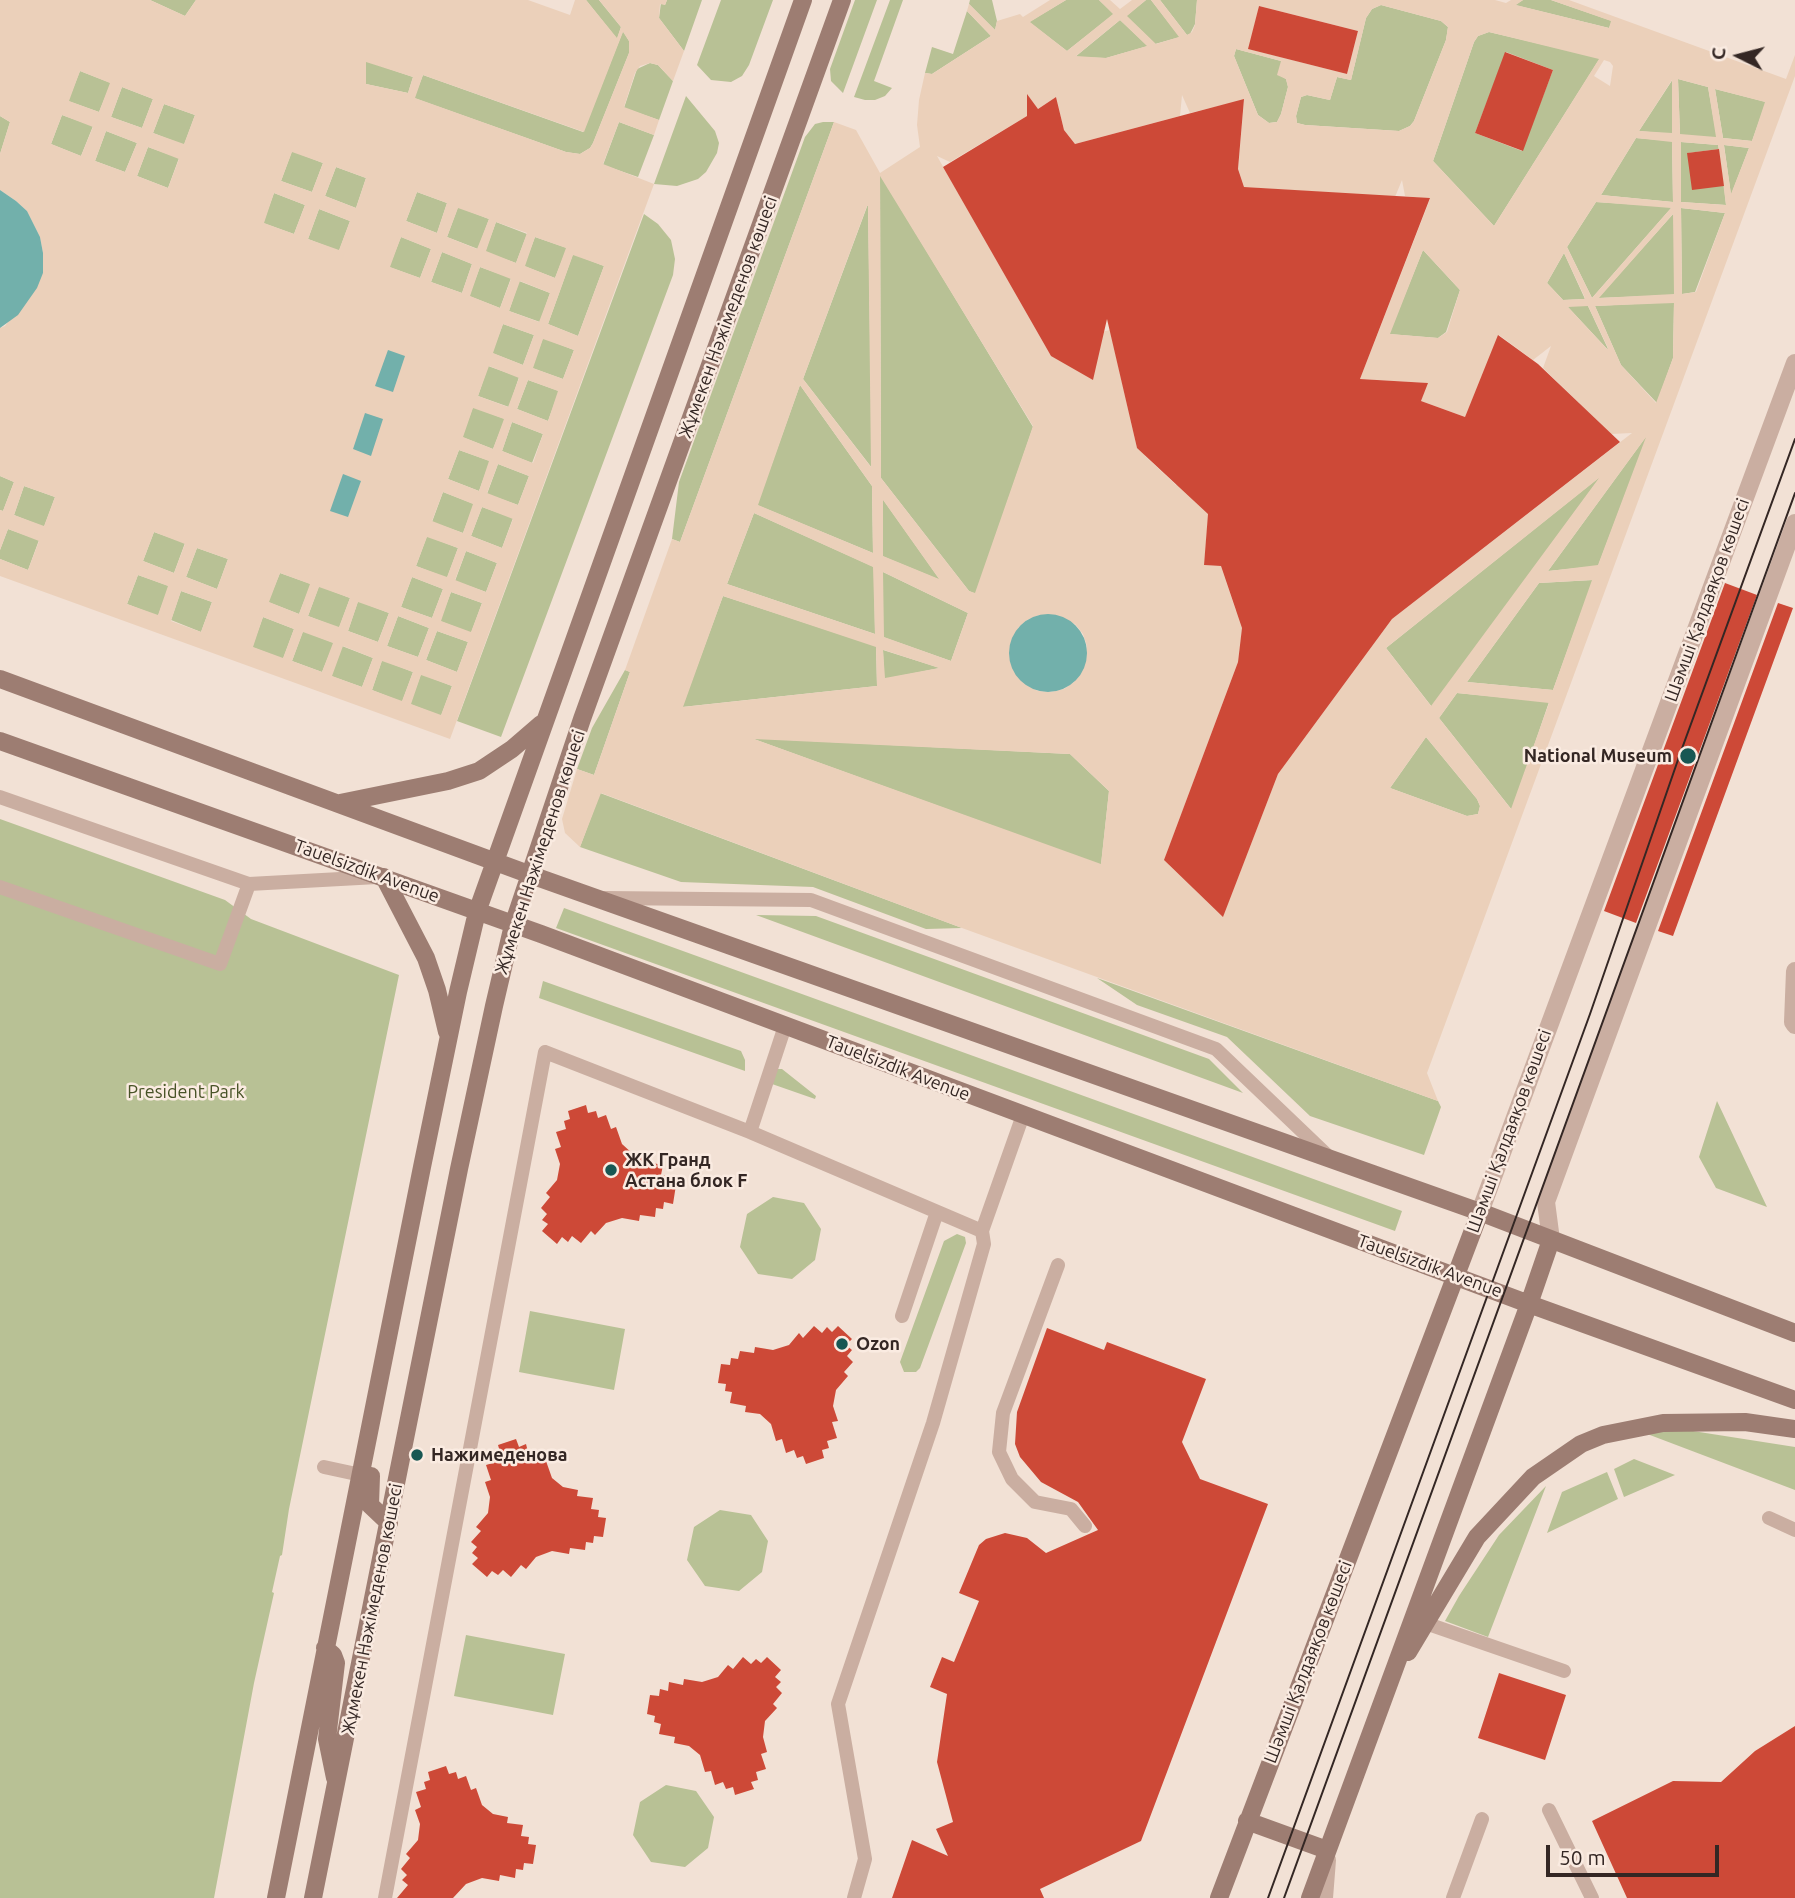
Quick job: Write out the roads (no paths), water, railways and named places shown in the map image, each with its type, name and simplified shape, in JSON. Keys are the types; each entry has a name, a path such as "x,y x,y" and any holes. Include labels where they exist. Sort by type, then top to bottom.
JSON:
{"main road":[{"name":"Жұмекен Нәжімеденов көшесі","path":"276,1898 449,1038 477,912 803,0"},
{"name":"Жұмекен Нәжімеденов көшесі","path":"313,1898 465,1141 513,925 582,719 842,0"},
{"path":"0,679 531,875 1480,1212 1795,1333"},
{"path":"339,803 448,781 479,771 512,749 544,722"},
{"name":"Tauelsizdik Avenue","path":"0,741 384,877 1795,1400"},
{"path":"384,877 426,958 449,1038"},
{"name":"Шәмші Қалдаяқов көшесі","path":"1219,1898 1480,1212"},
{"path":"1310,1898 1530,1304 1550,1240"},
{"path":"375,1403 377,1433 370,1505 389,1523"},
{"path":"1381,1701 1477,1536 1533,1477 1581,1444 1603,1436 1663,1423 1745,1422 1795,1429"},
{"path":"325,1648 336,1662 327,1739 336,1785"},
{"path":"1247,1821 1327,1850"}],"street":[{"name":"Шәмші Қалдаяқов көшесі","path":"1480,1212 1795,363"},
{"path":"1550,1240 1546,1202 1795,523"},
{"path":"1795,971 1795,1025"},
{"path":"1324,1898 1327,1850"}],"lane":[{"path":"796,0 796,20"},
{"path":"0,797 249,884 384,877"},
{"path":"0,887 220,964 249,884"},
{"path":"600,898 811,900 1216,1049 1330,1158"},
{"path":"750,1132 785,1026"},
{"path":"385,1898 545,1052 750,1132 982,1231"},
{"path":"855,1898 865,1859 838,1704 933,1423 984,1244 982,1231 1023,1115"},
{"path":"902,1317 937,1212"},
{"path":"1058,1265 1003,1413 999,1452 1012,1479 1035,1502 1071,1509 1085,1526"},
{"path":"324,1467 361,1475"},
{"path":"1769,1518 1795,1530"},
{"path":"1425,1623 1564,1671"},
{"path":"1549,1810 1592,1898"},
{"path":"1453,1898 1482,1819"}],"water":[{"path":"0,190 27,211 40,237 43,273 37,288 18,315 0,328"},
{"path":"388,350 405,356 393,392 375,386"},
{"path":"365,413 383,419 371,456 353,449"},
{"path":"343,474 361,481 348,517 330,511"},
{"path":"1048,614 1063,617 1080,631 1087,653 1084,668 1070,685 1048,692 1033,689 1016,675 1009,653 1012,638 1026,621"}],"tram line":[{"path":"1268,1898 1590,1014 1680,754 1795,439"},
{"path":"1284,1898 1795,493"}],"place":[{"name":"National Museum","path":"1688,756"},
{"name":"ЖК Гранд Астана блок F","path":"611,1170"},
{"name":"Ozon","path":"842,1344"},
{"name":"Нажимеденова","path":"417,1455"}],"park label":[{"name":"President Park","path":"186,1092"}]}
